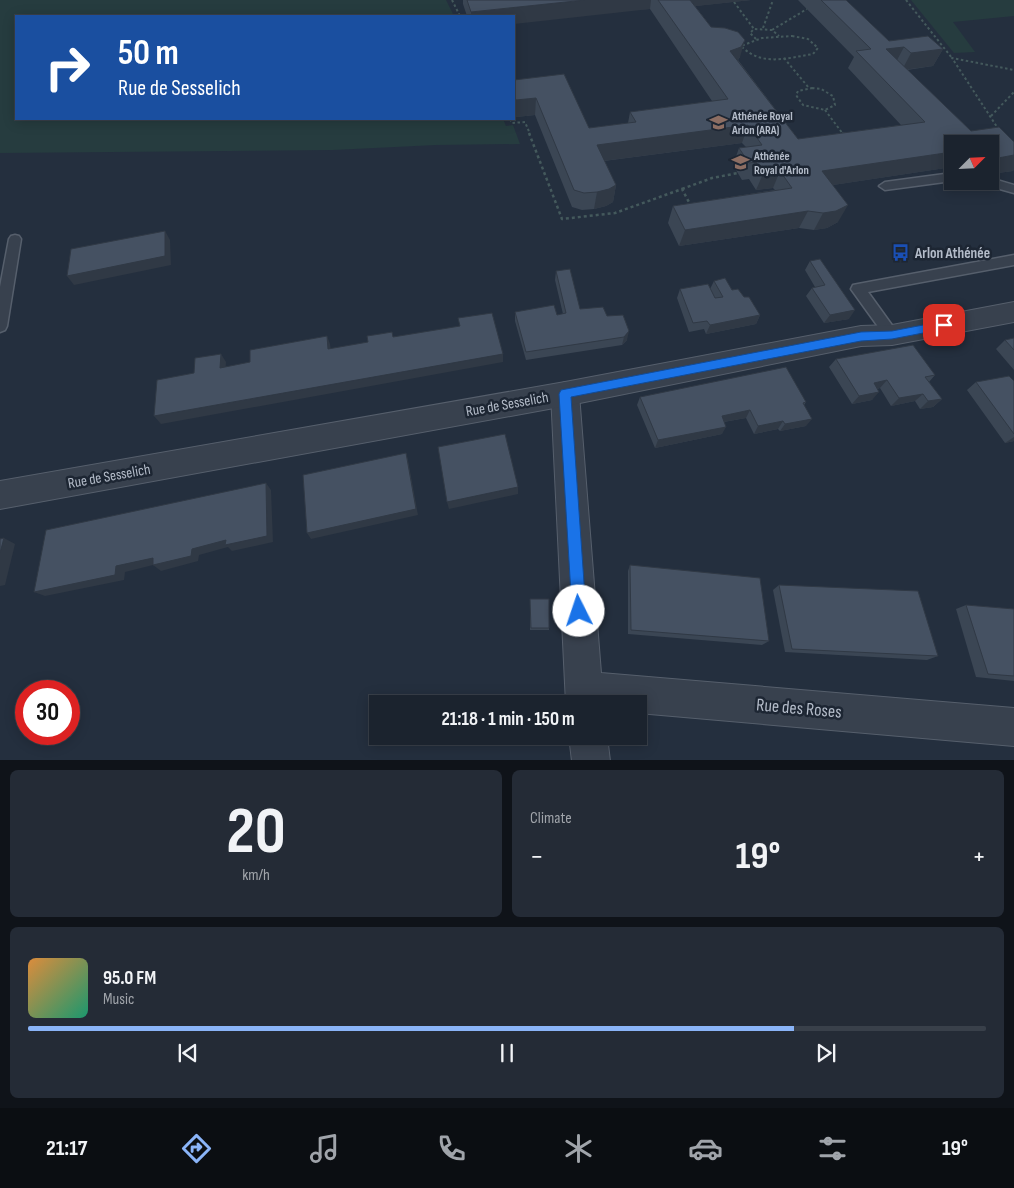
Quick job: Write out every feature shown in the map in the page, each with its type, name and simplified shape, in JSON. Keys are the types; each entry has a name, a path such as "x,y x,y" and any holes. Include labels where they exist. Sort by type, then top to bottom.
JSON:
{"street":[{"name":"Rue de Sesselich","path":"0,495 565,394 861,336 892,335 1014,312"},
{"name":"Rue des Roses","path":"565,394 585,695"},
{"name":"Rue des Roses","path":"647,701 1014,727"},
{"path":"589,745 591,760"}],"lane":[{"path":"885,186 944,178"},
{"path":"999,185 1014,189"},
{"path":"0,326 15,239"},
{"path":"892,335 858,289 1014,260"}],"path":[{"path":"452,0 460,15"},
{"path":"764,28 773,0"},
{"path":"906,0 952,58 1000,132"},
{"path":"734,2 754,29"},
{"path":"772,30 807,8"},
{"path":"756,39 750,33 754,29 764,28 772,30 780,36"},
{"path":"795,35 808,38 818,48 812,54 761,60 751,57 741,46 746,41 780,36 795,35"},
{"path":"784,58 809,88"},
{"path":"952,58 1014,70"},
{"path":"809,88 823,90 833,96 835,105 825,110 809,108 797,99 798,91 809,88"},
{"path":"991,116 1014,92"},
{"path":"825,110 848,140"},
{"path":"510,120 512,124 525,122 562,220 615,213 712,178 738,173"},
{"path":"682,189 694,211"}],"green space":[{"path":"0,0 446,0 454,15 15,15 15,120 503,120 506,126 513,125 520,144 436,145 333,150 0,153"},
{"path":"911,0 1014,0 1014,16 953,22 975,52 954,53"}],"building":[{"path":"467,0 585,0 471,12"},
{"path":"658,0 690,0 711,27 725,28 738,32 745,40 741,47 730,51 798,139 925,122 856,51 871,49 821,0 846,0 889,41 928,36 943,49 911,53 904,47 886,49 971,131 999,127 1014,142 1014,155 999,158 999,135 944,135 944,153 822,171 848,205 836,211 823,213 808,211 685,230 673,206 792,188 780,171 763,174 756,162 749,163 739,148 762,145 748,125 597,145 616,185 597,192 584,193 574,190 536,98 516,100 515,80 564,74 589,128 636,122 630,112 728,99"},
{"path":"165,231 165,256 67,276 71,249"},
{"path":"820,259 855,310 830,315 812,288 825,285 810,261"},
{"path":"570,269 580,309 603,307 607,316 623,315 629,331 624,337 526,352 515,312 554,305 557,315 566,313 556,271"},
{"path":"725,278 732,290 738,289 744,297 749,297 760,315 710,325 707,321 693,323 680,289 708,284 715,298 723,297 714,281"},
{"path":"492,313 503,354 154,416 157,380 194,373 195,358 221,354 220,368 250,362 250,350 327,336 328,349 368,342 367,336 392,332 393,337 460,326 458,318"},
{"path":"1014,338 1014,350 1005,340"},
{"path":"913,345 935,375 925,377 942,399 928,401 923,394 899,398 887,380 874,383 879,392 859,396 836,359"},
{"path":"786,367 806,402 803,403 812,419 785,424 783,421 758,426 750,410 722,416 726,427 658,440 640,397"},
{"path":"1009,376 1014,381 1014,434 976,382"},
{"path":"505,434 518,487 447,502 438,447"},
{"path":"406,453 416,509 307,533 303,475"},
{"path":"266,483 267,536 225,545 226,540 192,549 191,556 153,565 153,558 116,566 115,575 34,592 46,530"},
{"path":"4,538 0,553 0,539"},
{"path":"630,565 760,578 769,641 631,630"},
{"path":"779,585 918,591 938,656 792,649"},
{"path":"530,599 549,599 549,628 531,628"},
{"path":"966,605 1014,609 1014,676 988,674"}],"place":[{"name":"Athénée Royal Arlon (ARA)","path":"718,123"},
{"name":"Athénée Royal d'Arlon","path":"740,163"},
{"name":"Arlon Athénée","path":"901,253"}],"route":[{"path":"579,611 565,394 861,336 892,335 944,325"}]}
